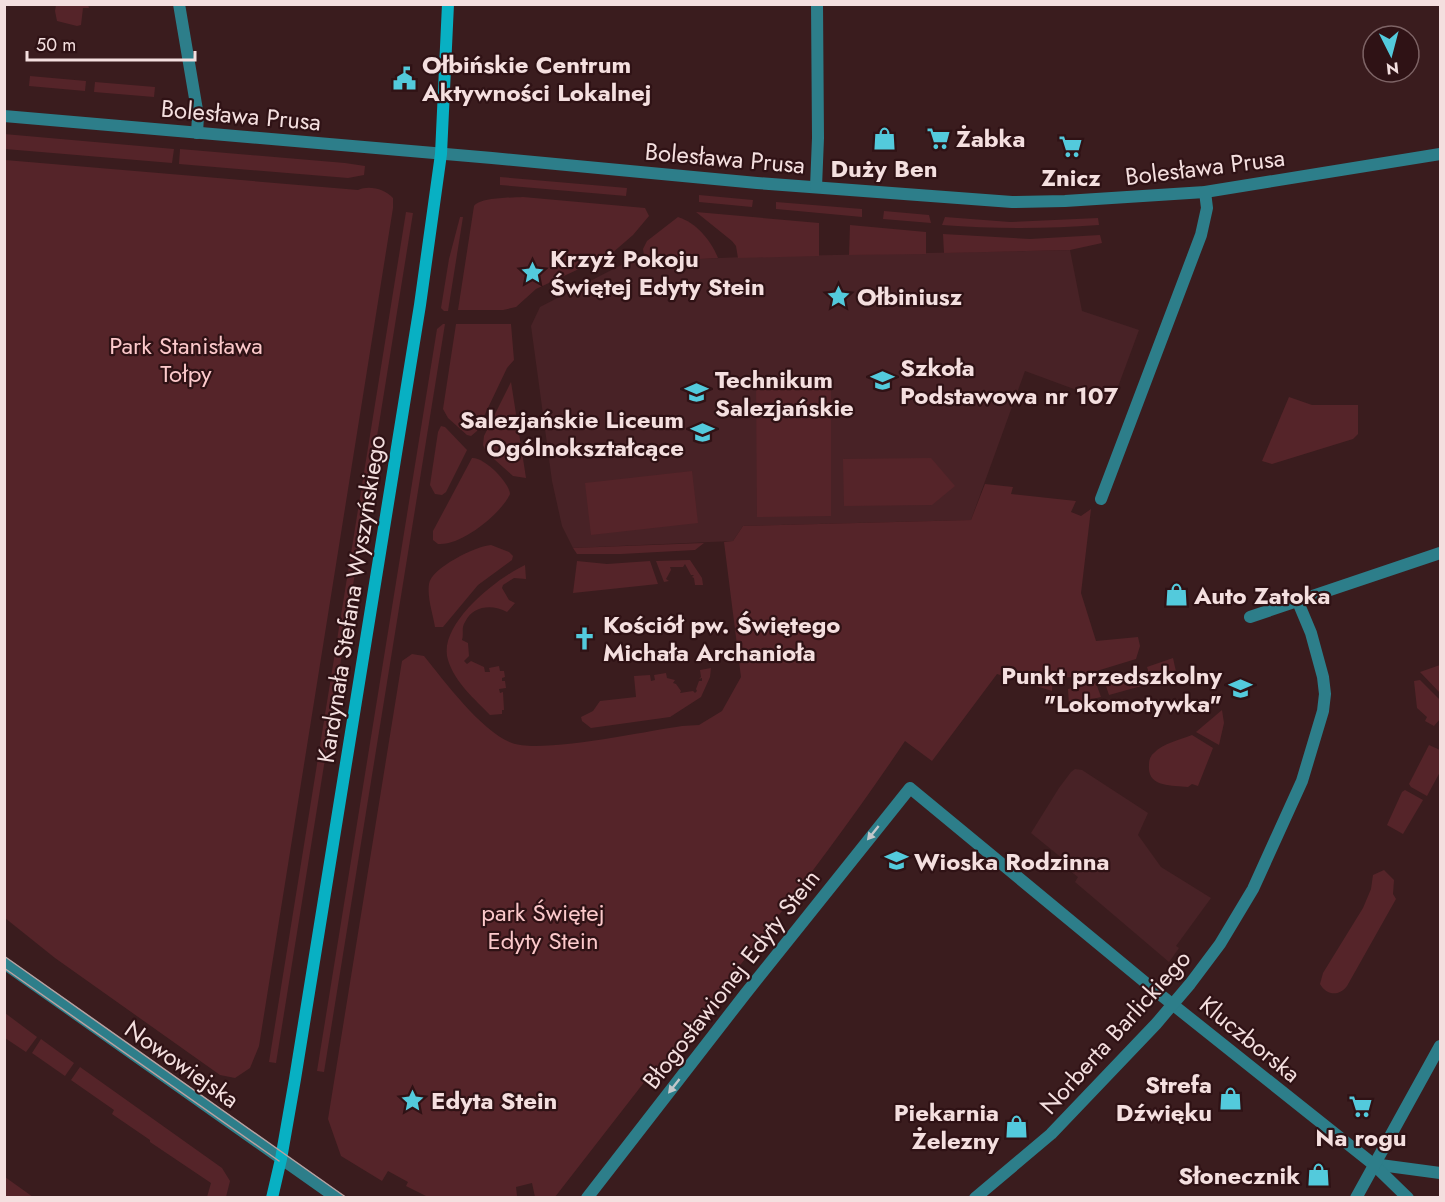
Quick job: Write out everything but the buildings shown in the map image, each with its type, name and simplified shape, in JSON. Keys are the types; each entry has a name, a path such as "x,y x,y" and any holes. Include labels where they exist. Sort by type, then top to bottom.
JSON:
{"main road":[{"name":"Kardynała Stefana Wyszyńskiego","path":"272,1197 281,1159 415,340 441,154 448,4"}],"street":[{"path":"179,4 198,116 197,133"},
{"path":"816,187 817,4"},
{"name":"Bolesława Prusa","path":"4,116 1012,202 1205,192 1440,154"},
{"path":"1101,499 1201,235 1207,208 1205,192"},
{"path":"1250,617 1440,553"},
{"name":"Norberta Barlickiego","path":"975,1197 1051,1134 1174,1004 1220,944 1253,889 1302,780 1323,711 1325,694 1318,654 1298,602"},
{"name":"Kluczborska","path":"910,788 1373,1164 1408,1197"},
{"name":"Błogosławionej Edyty Stein","path":"587,1197 910,788"},
{"name":"Nowowiejska","path":"4,963 337,1197"},
{"path":"1356,1197 1440,1046"},
{"path":"1373,1164 1440,1173"}],"shaded area":[{"name":"Szkoła Podstawowa nr 107","path":"1070,250 1082,311 1139,330 1112,403 1025,371 971,520 743,526 733,541 573,548 562,526 552,481 531,326 540,307 627,262 743,257"},
{"path":"1075,769 1082,770 1148,813 1138,835 1161,867 1211,898 1176,946 1179,948 1169,962 1075,882 1078,877 1060,863 1063,859 1031,833 1059,788"}],"green space":[{"path":"56,5 88,5 89,8 83,8 81,25 77,26 57,21"},
{"path":"30,76 86,81 85,91 29,86"},
{"path":"95,82 155,87 154,97 94,92"},
{"path":"4,134 174,149 172,163 5,149"},
{"path":"180,149 345,163 365,166 364,175 348,178 179,164"},
{"name":"Park Stanisława Tołpy","path":"5,160 358,190 372,188 386,192 393,198 259,1046 250,1068 235,1078 220,1075 55,958 5,918"},
{"path":"500,177 627,188 626,196 500,185"},
{"path":"699,195 753,200 752,207 699,202"},
{"path":"523,197 645,208 649,216 633,235 611,254 536,289 516,307 503,310 458,310 474,206 489,199"},
{"path":"776,202 862,209 862,217 776,209"},
{"path":"884,211 929,215 931,223 883,219"},
{"path":"406,212 413,213 276,1063 269,1062"},
{"path":"696,212 819,223 819,256 738,258 736,246 732,241"},
{"path":"460,217 463,217 448,311 444,311 441,308 449,259"},
{"path":"678,217 702,233 718,258 645,262 643,249 647,241"},
{"path":"945,217 1010,222 1098,218 1099,225 1020,228 942,225"},
{"path":"850,225 926,232 926,254 849,255"},
{"path":"943,234 1030,239 1100,235 1102,243 1070,250 944,253"},
{"path":"445,324 324,1072 317,1071 437,329"},
{"path":"456,324 511,324 514,360 507,368 477,431 471,436 448,418 443,409"},
{"path":"756,376 831,376 831,516 757,517"},
{"path":"511,382 526,478 513,476 486,452 483,445 484,436"},
{"path":"1289,397 1312,405 1358,405 1358,434 1353,439 1272,464 1262,461"},
{"path":"441,426 445,427 467,450 446,492 442,495 435,494 430,485 438,432"},
{"path":"472,458 483,462 495,471 509,489 510,494 498,511 469,534 458,540 438,544 433,540 433,531"},
{"path":"931,458 955,486 932,505 844,506 843,459"},
{"path":"692,471 698,523 591,535 585,483"},
{"name":"park Świętej Edyty Stein","path":"985,484 1013,487 1011,494 1076,501 1071,512 1081,516 1091,509 1081,593 1096,641 1138,637 1140,646 1136,659 1077,677 1053,678 1052,691 997,674 932,761 905,741 847,824 786,905 662,1065 649,1076 555,1197 535,1197 532,1183 516,1187 517,1196 428,1197 406,1186 408,1182 388,1171 382,1181 341,1156 328,1119 402,661 412,654 424,656 477,717 500,737 512,743 526,746 569,744 699,725 722,711 741,677 724,542 733,541 743,526 971,520"},
{"path":"704,543 695,550 621,554 577,554 573,548"},
{"path":"491,545 509,552 513,556 512,560 478,585 443,627 435,627 429,595 429,584 432,578 437,571 455,559 475,549"},
{"path":"690,560 702,578 703,585 695,585 692,577 694,575 691,575 685,564 683,567 670,567 671,570 666,579 669,581 664,582 656,561"},
{"path":"577,561 607,564 650,561 658,584 573,593"},
{"path":"525,565 526,579 514,578 503,585 502,588 509,600 515,603 507,612 490,607 478,609 469,616 463,626 462,640 468,643 469,656 464,661 467,664 471,661 484,667 485,672 490,672 489,668 499,666 500,671 504,671 505,677 502,681 505,681 506,688 499,689 500,693 503,692 504,710 502,714 490,715 455,676 448,660 447,646 451,632 472,604 500,580"},
{"path":"1173,658 1177,676 1152,683 1147,667"},
{"path":"1440,665 1440,693 1420,672"},
{"path":"711,668 710,677 701,697 670,717 591,728 582,721 581,717 593,711 600,701 636,697 634,676 650,675 651,681 655,680 654,675 666,673 667,678 675,680 673,683 681,691 680,693 693,691 695,693 699,681 702,681 702,678 699,679 700,670"},
{"path":"1139,669 1145,685 1109,695 1104,680"},
{"path":"1420,680 1440,700 1440,719 1434,726 1425,721 1427,717 1417,708 1414,681"},
{"path":"1096,683 1101,697 1069,705 1068,689"},
{"path":"1222,710 1224,723 1219,745 1196,732"},
{"path":"1192,735 1213,748 1198,786 1192,784 1188,787 1175,786 1156,782 1149,772 1149,762 1152,756 1167,744"},
{"path":"1429,745 1440,750 1440,772 1427,796 1409,784"},
{"path":"1405,790 1423,800 1403,834 1387,825"},
{"path":"1384,870 1394,880 1393,894 1396,899 1347,986 1337,993 1329,992 1320,984 1323,973 1363,908 1371,889 1373,875"},
{"path":"5,1013 37,1037 26,1052 5,1038"},
{"path":"41,1039 74,1063 65,1076 32,1053"},
{"path":"80,1067 222,1168 230,1181 226,1197 207,1197 211,1183 150,1142 112,1114 114,1110 71,1080"},
{"path":"5,1177 33,1197 5,1197"}],"tram line":[{"path":"4,956 347,1198"},
{"path":"4,968 279,1161"}],"place":[{"name":"Ołbińskie Centrum Aktywności Lokalnej","path":"404,78"},
{"name":"Duży Ben","path":"884,138"},
{"name":"Żabka","path":"938,138"},
{"name":"Znicz","path":"1071,147"},
{"name":"Krzyż Pokoju Świętej Edyty Stein","path":"532,272"},
{"name":"Ołbiniusz","path":"839,296"},
{"name":"Szkoła Podstawowa nr 107","path":"882,381"},
{"name":"Technikum Salezjańskie","path":"697,393"},
{"name":"Salezjańskie Liceum Ogólnokształcące","path":"702,433"},
{"name":"Auto Zatoka","path":"1176,595"},
{"name":"Kościół pw. Świętego Michała Archanioła","path":"585,638"},
{"name":"Punkt przedszkolny \"Lokomotywka\"","path":"1240,689"},
{"name":"Wioska Rodzinna","path":"896,861"},
{"name":"Strefa Dźwięku","path":"1230,1098"},
{"name":"Edyta Stein","path":"413,1100"},
{"name":"Na rogu","path":"1361,1107"},
{"name":"Piekarnia Żelezny","path":"1017,1126"},
{"name":"Słonecznik","path":"1318,1175"}]}
